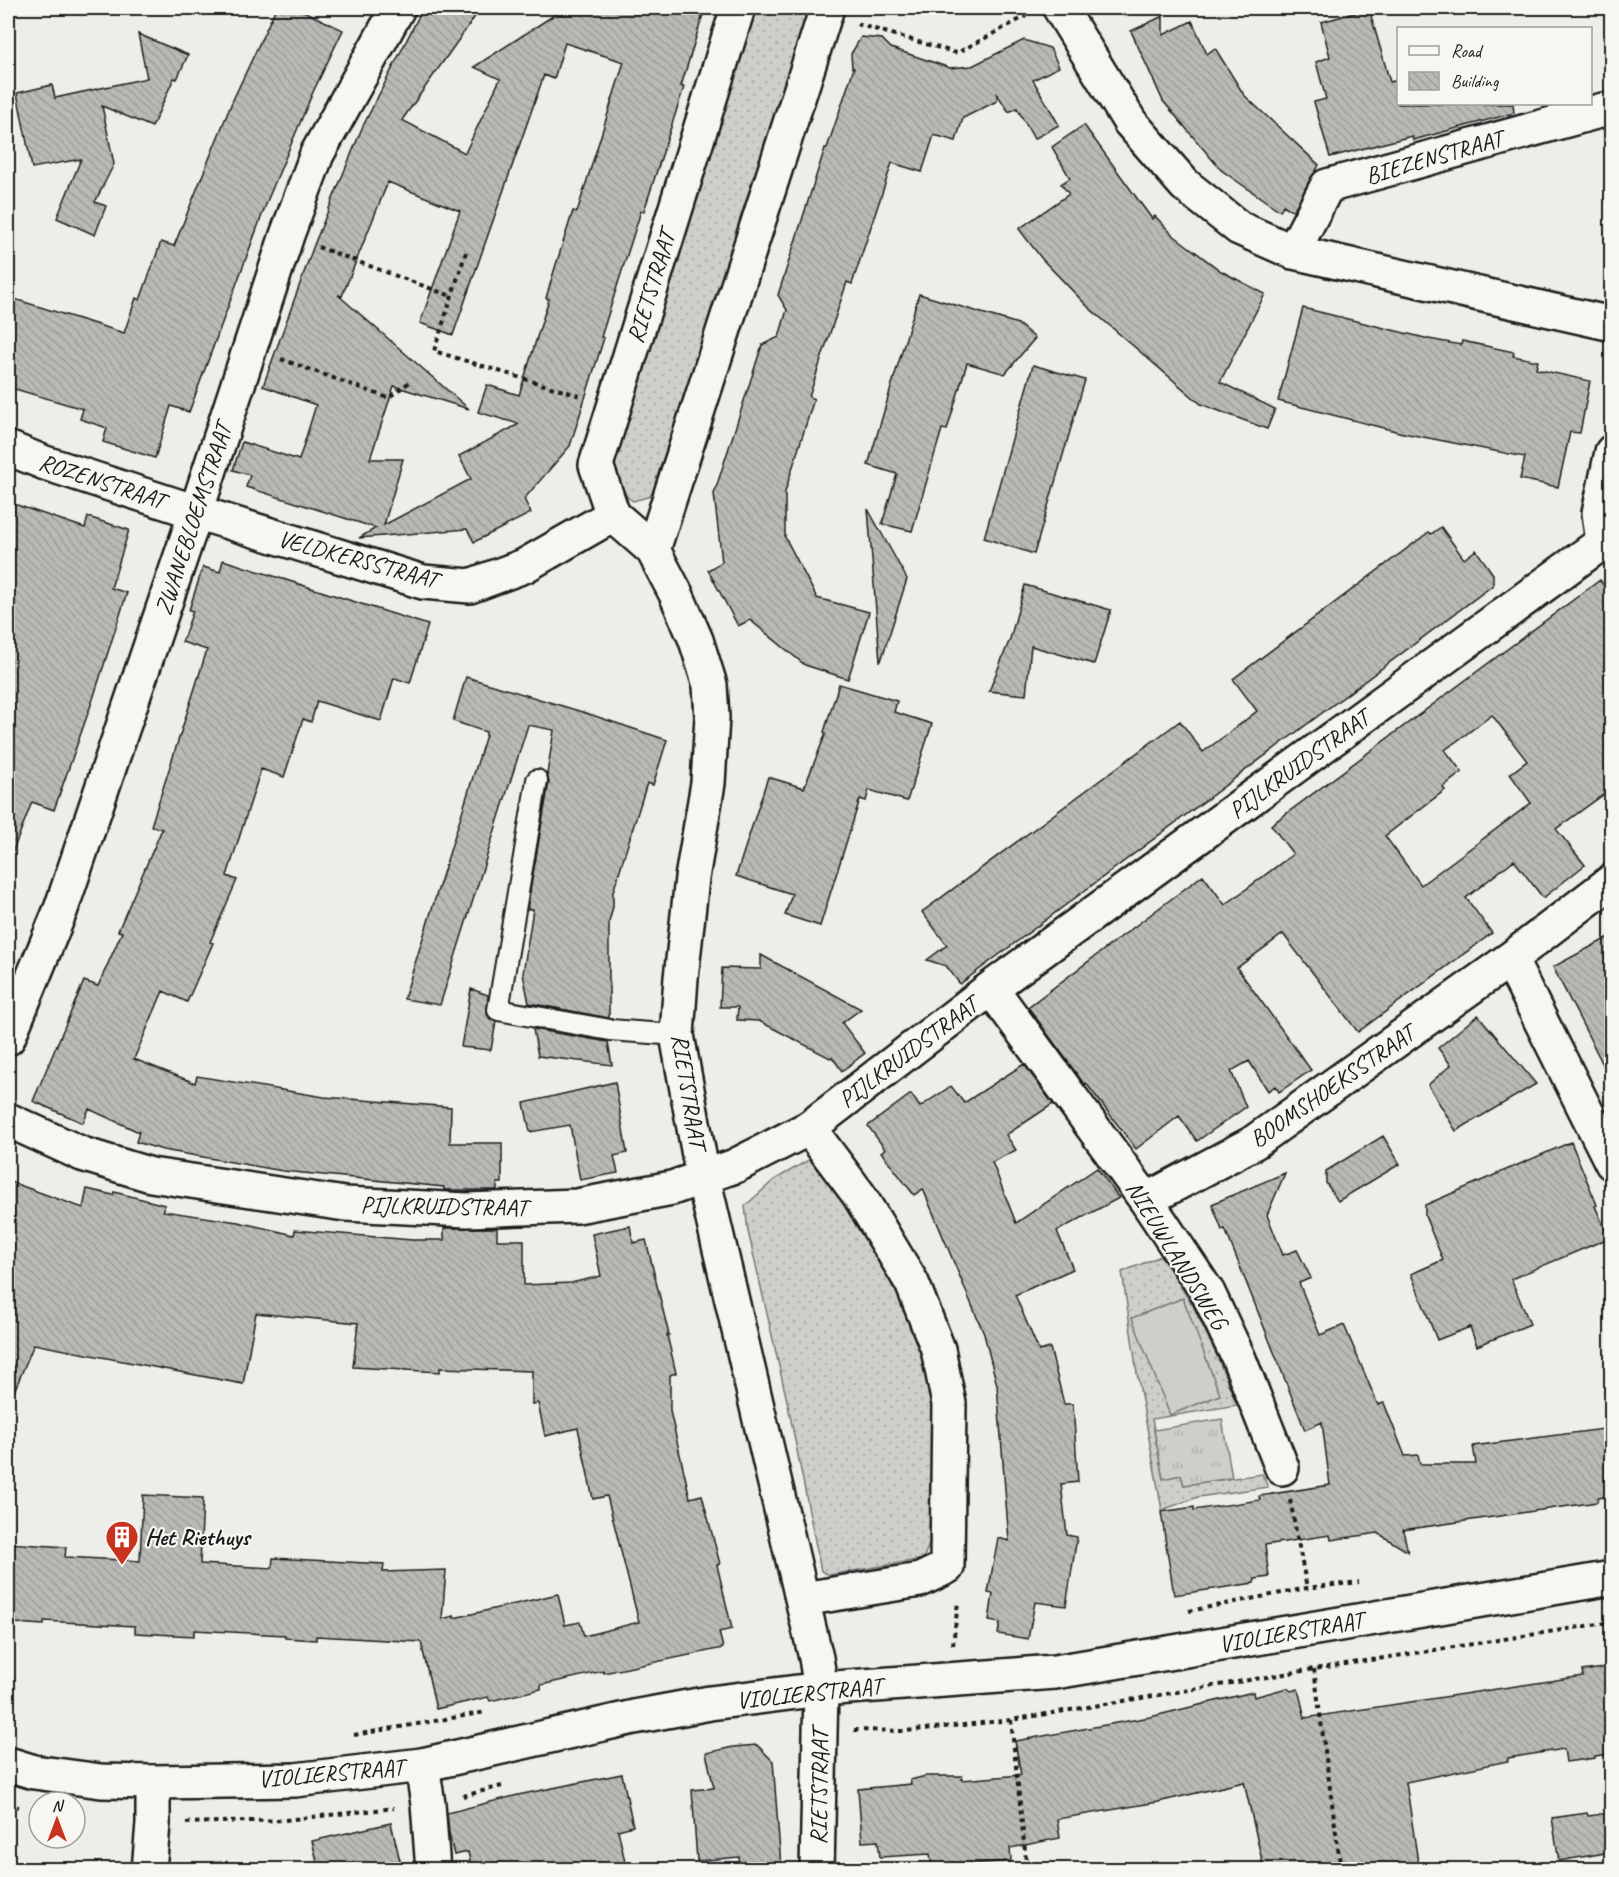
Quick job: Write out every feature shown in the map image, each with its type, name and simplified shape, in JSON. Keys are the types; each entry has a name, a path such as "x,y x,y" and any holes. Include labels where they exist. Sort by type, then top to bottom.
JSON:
{"street":[{"name":"ZWANEBLOEMSTRAAT","path":"8,1038 61,909 287,236 317,154 398,8"},
{"name":"RIETSTRAAT","path":"738,8 596,465 613,515 653,550 676,594 696,640 710,685 712,717 708,783 692,878 677,1035 703,1177 816,1658 820,1689 817,1869"},
{"path":"1046,10 1130,122 1185,185 1239,228 1293,252 1611,324"},
{"path":"653,550 826,11"},
{"name":"BIEZENSTRAAT","path":"1293,252 1326,186 1603,110 1611,113"},
{"name":"ROZENSTRAAT","path":"8,448 45,463 196,512"},
{"name":"PIJLKRUIDSTRAAT","path":"8,1119 82,1154 152,1175 345,1204 467,1210 577,1206 672,1188 735,1166 809,1128 991,988 1607,547 1599,513 1611,452"},
{"name":"VELDKERSSTRAAT","path":"196,512 423,582 470,586 524,566 613,515"},
{"name":"BOOMSHOEKSSTRAAT","path":"1146,1200 1253,1143 1510,959 1611,880"},
{"path":"1510,959 1611,1163"},
{"name":"NIEUWLANDSWEG","path":"991,988 1146,1200 1208,1293 1239,1359 1282,1468"},
{"path":"803,1599 920,1580 946,1567 949,1404 938,1349 912,1283 859,1195 809,1128"},
{"name":"VIOLIERSTRAAT","path":"8,1764 34,1772 101,1781 295,1780 422,1765 634,1717 710,1703 820,1689 1055,1672 1611,1578"},
{"path":"422,1765 428,1804 433,1869"},
{"path":"148,1869 153,1824 153,1782"}],"lane":[{"path":"537,780 498,1010 610,1030 677,1035"}],"path":[{"path":"826,11 957,53 1046,10"},
{"path":"287,236 451,296"},
{"path":"466,252 434,351 614,407"},
{"path":"250,348 388,398 411,381"},
{"path":"1282,1468 1307,1588"},
{"path":"1314,1669 1341,1869"},
{"path":"1011,1720 1027,1869"}],"green space":[{"path":"749,8 816,8 662,482 651,496 633,501 617,490 609,474"},
{"path":"812,1158 870,1235 913,1321 932,1381 935,1502 930,1542 923,1559 829,1575 821,1571 788,1405 748,1231 745,1206 774,1180"},
{"path":"1161,1256 1193,1306 1237,1405 1152,1419 1163,1478 1181,1475 1184,1485 1262,1474 1268,1487 1198,1497 1162,1510 1137,1373 1122,1272"},
{"path":"1183,1298 1220,1395 1170,1415 1132,1318"},
{"path":"1222,1419 1232,1478 1184,1485 1181,1475 1163,1479 1154,1430"}],"building":[{"path":"276,8 297,8 343,30 313,92 268,199 189,412 171,406 155,458 103,442 107,428 80,419 83,409 8,387 8,297 124,333 136,298 140,300 161,242 174,246 232,102"},
{"path":"423,8 481,8 402,120 465,153 500,79 474,67 565,8 705,8 681,86 684,87 644,211 641,211 601,337 604,338 570,446 524,499 531,513 474,542 467,529 359,538 376,528 246,487 250,475 233,470 242,442 299,460 316,405 263,386 314,245 362,128","holes":["565,43 624,62 577,212 573,211 554,271 546,298 549,299 519,395 487,385 478,412 519,424 459,456 471,479 384,525 403,459 370,459 394,386 469,409 338,295 342,296 388,182 460,211 420,323 453,335 544,75 554,79"]},
{"path":"1369,9 1390,82 1397,80 1397,105 1513,105 1514,113 1413,140 1412,136 1330,157 1314,102 1326,99 1316,62 1330,57 1321,22"},
{"path":"1163,16 1163,35 1192,21 1207,54 1215,48 1244,95 1319,165 1293,211 1283,205 1280,211 1221,170 1163,101 1131,31"},
{"path":"138,34 188,55 177,79 174,78 152,127 102,106 114,164 95,202 106,206 95,235 57,218 81,159 32,168 17,93 52,85 55,98 147,78"},
{"path":"861,37 882,39 891,48 950,68 972,66 1024,40 1050,48 1059,67 1033,80 1059,125 1034,139 1017,108 1009,112 997,94 997,101 963,118 956,141 934,135 922,172 892,163 852,284 847,282 820,363 809,397 814,399 785,492 785,537 817,598 869,612 848,679 805,665 750,620 738,626 708,570 722,562 714,494 762,345 779,337 787,310 778,295 825,148 827,148 854,68 852,68 851,54"},
{"path":"1084,125 1152,219 1155,216 1173,235 1221,271 1265,294 1220,382 1275,409 1267,429 1201,404 1088,307 1042,259 1019,229 1069,194 1061,184 1070,178 1052,147"},
{"path":"919,294 1018,324 1035,338 1005,374 967,363 947,430 942,429 912,531 882,524 897,474 868,465"},
{"path":"1303,308 1429,339 1461,345 1462,341 1514,352 1513,356 1538,361 1536,369 1590,381 1580,433 1570,432 1558,487 1520,479 1525,457 1403,433 1278,401"},
{"path":"1033,365 1085,380 1034,554 984,538"},
{"path":"8,502 85,528 88,517 129,530 111,588 127,593 54,810 32,802 9,861"},
{"path":"868,509 907,579 881,661 880,661"},
{"path":"1441,527 1464,559 1476,550 1493,574 1493,585 960,984 946,966 927,960 947,945 922,912 1180,721 1203,752 1257,711 1233,679 1429,532 1431,534"},
{"path":"223,560 428,625 410,683 394,678 381,721 317,701 311,722 303,719 284,777 261,769 227,876 237,880 210,942 213,943 187,1002 163,991 134,1059 195,1083 197,1076 324,1097 451,1107 450,1143 502,1143 502,1183 497,1183 497,1190 444,1190 444,1187 283,1171 163,1150 136,1142 139,1132 89,1109 83,1123 33,1101 84,981 98,986 122,932 118,931 162,829 151,826 207,650 182,642 193,611 189,610 203,567 220,572"},
{"path":"1600,580 1611,595 1611,789 1556,829 1585,865 1543,898 1514,860 1466,898 1492,933 1358,1032 1283,934 1237,968 1311,1070 1279,1092 1275,1086 1268,1091 1249,1061 1231,1071 1246,1107 1197,1141 1179,1116 1136,1149 1086,1083 1084,1084 1028,1007 1203,875 1225,905 1293,854 1271,825","holes":["1492,715 1527,761 1510,774 1531,803 1421,885 1385,836 1445,790 1443,787 1462,772 1445,750"]},
{"path":"1025,585 1111,610 1094,664 1031,646 1026,695 989,691 1010,639"},
{"path":"466,677 667,740 653,785 647,783 613,892 613,907 609,922 609,1018 529,1003 523,974 533,909 527,909 549,782 547,774 554,730 528,725 440,1005 404,999 486,735 486,732 453,721"},
{"path":"839,684 897,701 894,712 932,724 907,801 869,790 866,801 860,799 820,926 785,915 792,894 736,876 768,777 804,788 826,733 824,732"},
{"path":"1611,936 1611,1080 1553,967"},
{"path":"761,955 861,1009 842,1023 865,1053 842,1071 832,1057 759,1021 737,1020 738,1007 720,1007 722,968 761,969"},
{"path":"471,989 488,995 487,1014 496,1022 491,1050 461,1047"},
{"path":"1478,1015 1536,1084 1456,1131 1428,1085 1451,1065 1438,1048"},
{"path":"533,1029 608,1042 612,1065 538,1056"},
{"path":"1024,1064 1053,1104 1006,1135 1016,1150 992,1162 1016,1223 1097,1168 1119,1198 1057,1231 1073,1269 1015,1295 1039,1351 1050,1348 1064,1404 1073,1404 1078,1482 1061,1484 1067,1535 1077,1537 1066,1606 1035,1602 1028,1639 998,1634 1000,1623 989,1621 993,1594 988,1593 998,1538 1009,1541 997,1385 984,1334 923,1189 914,1195 881,1152 885,1149 868,1126 911,1094 920,1107 951,1086 964,1103"},
{"path":"615,1082 627,1153 614,1156 618,1173 580,1180 570,1125 530,1132 524,1103"},
{"path":"1383,1136 1400,1164 1338,1201 1326,1183 1326,1171"},
{"path":"1571,1142 1609,1238 1511,1279 1530,1324 1477,1346 1470,1327 1437,1340 1411,1274 1443,1260 1425,1216 1425,1205"},
{"path":"1285,1173 1267,1215 1283,1255 1297,1250 1311,1278 1299,1283 1320,1335 1344,1325 1378,1405 1384,1403 1405,1456 1418,1455 1420,1464 1476,1464 1473,1446 1611,1428 1611,1496 1598,1498 1597,1502 1403,1530 1408,1552 1378,1533 1331,1540 1330,1535 1265,1545 1269,1577 1255,1579 1254,1583 1174,1595 1161,1512 1194,1507 1194,1510 1260,1500 1259,1496 1330,1485 1322,1422 1305,1430 1225,1229 1222,1230 1212,1204"},
{"path":"8,1181 83,1208 87,1189 113,1195 114,1192 165,1205 163,1211 238,1222 294,1235 295,1230 412,1240 444,1240 444,1228 497,1228 497,1240 524,1240 524,1285 571,1283 601,1276 592,1234 630,1226 633,1243 646,1240 669,1335 667,1335 676,1373 670,1375 670,1411 690,1498 702,1495 720,1564 717,1565 732,1629 719,1632 723,1648 541,1685 541,1689 490,1701 488,1697 436,1709 421,1642 316,1636 316,1640 285,1638 285,1635 194,1630 194,1636 135,1633 135,1626 44,1621 44,1625 14,1623 14,1620 8,1619 8,1543 66,1547 65,1557 140,1561 143,1495 203,1498 200,1564 272,1568 273,1558 384,1564 383,1572 446,1570 442,1619 558,1594 565,1625 580,1622 584,1636 639,1622 607,1496 593,1499 578,1428 545,1436 538,1403 532,1404 532,1371 440,1368 440,1372 353,1367 358,1323 256,1313 243,1384 34,1344 8,1406"},
{"path":"1611,1667 1611,1754 1566,1762 1564,1749 1508,1758 1508,1761 1406,1782 1419,1869 1264,1869 1244,1782 1158,1802 1057,1819 1060,1838 1010,1848 1011,1861 932,1867 930,1854 880,1857 878,1841 862,1842 858,1789 911,1784 910,1780 926,1776 962,1776 962,1780 1021,1775 1015,1741 1150,1717 1253,1692 1254,1697 1287,1688 1291,1691 1298,1689 1305,1718 1583,1676 1582,1671"},
{"path":"757,1745 773,1761 781,1866 740,1869 739,1857 697,1861 692,1790 714,1788 706,1753"},
{"path":"622,1774 633,1826 618,1830 625,1862 592,1869 472,1869 468,1852 454,1855 447,1813 518,1795"},
{"path":"1587,1813 1588,1816 1611,1813 1611,1852 1559,1861 1552,1818"},
{"path":"391,1823 402,1869 319,1869 312,1841"}],"place":[{"name":"Het Riethuys","path":"122,1566"}]}
